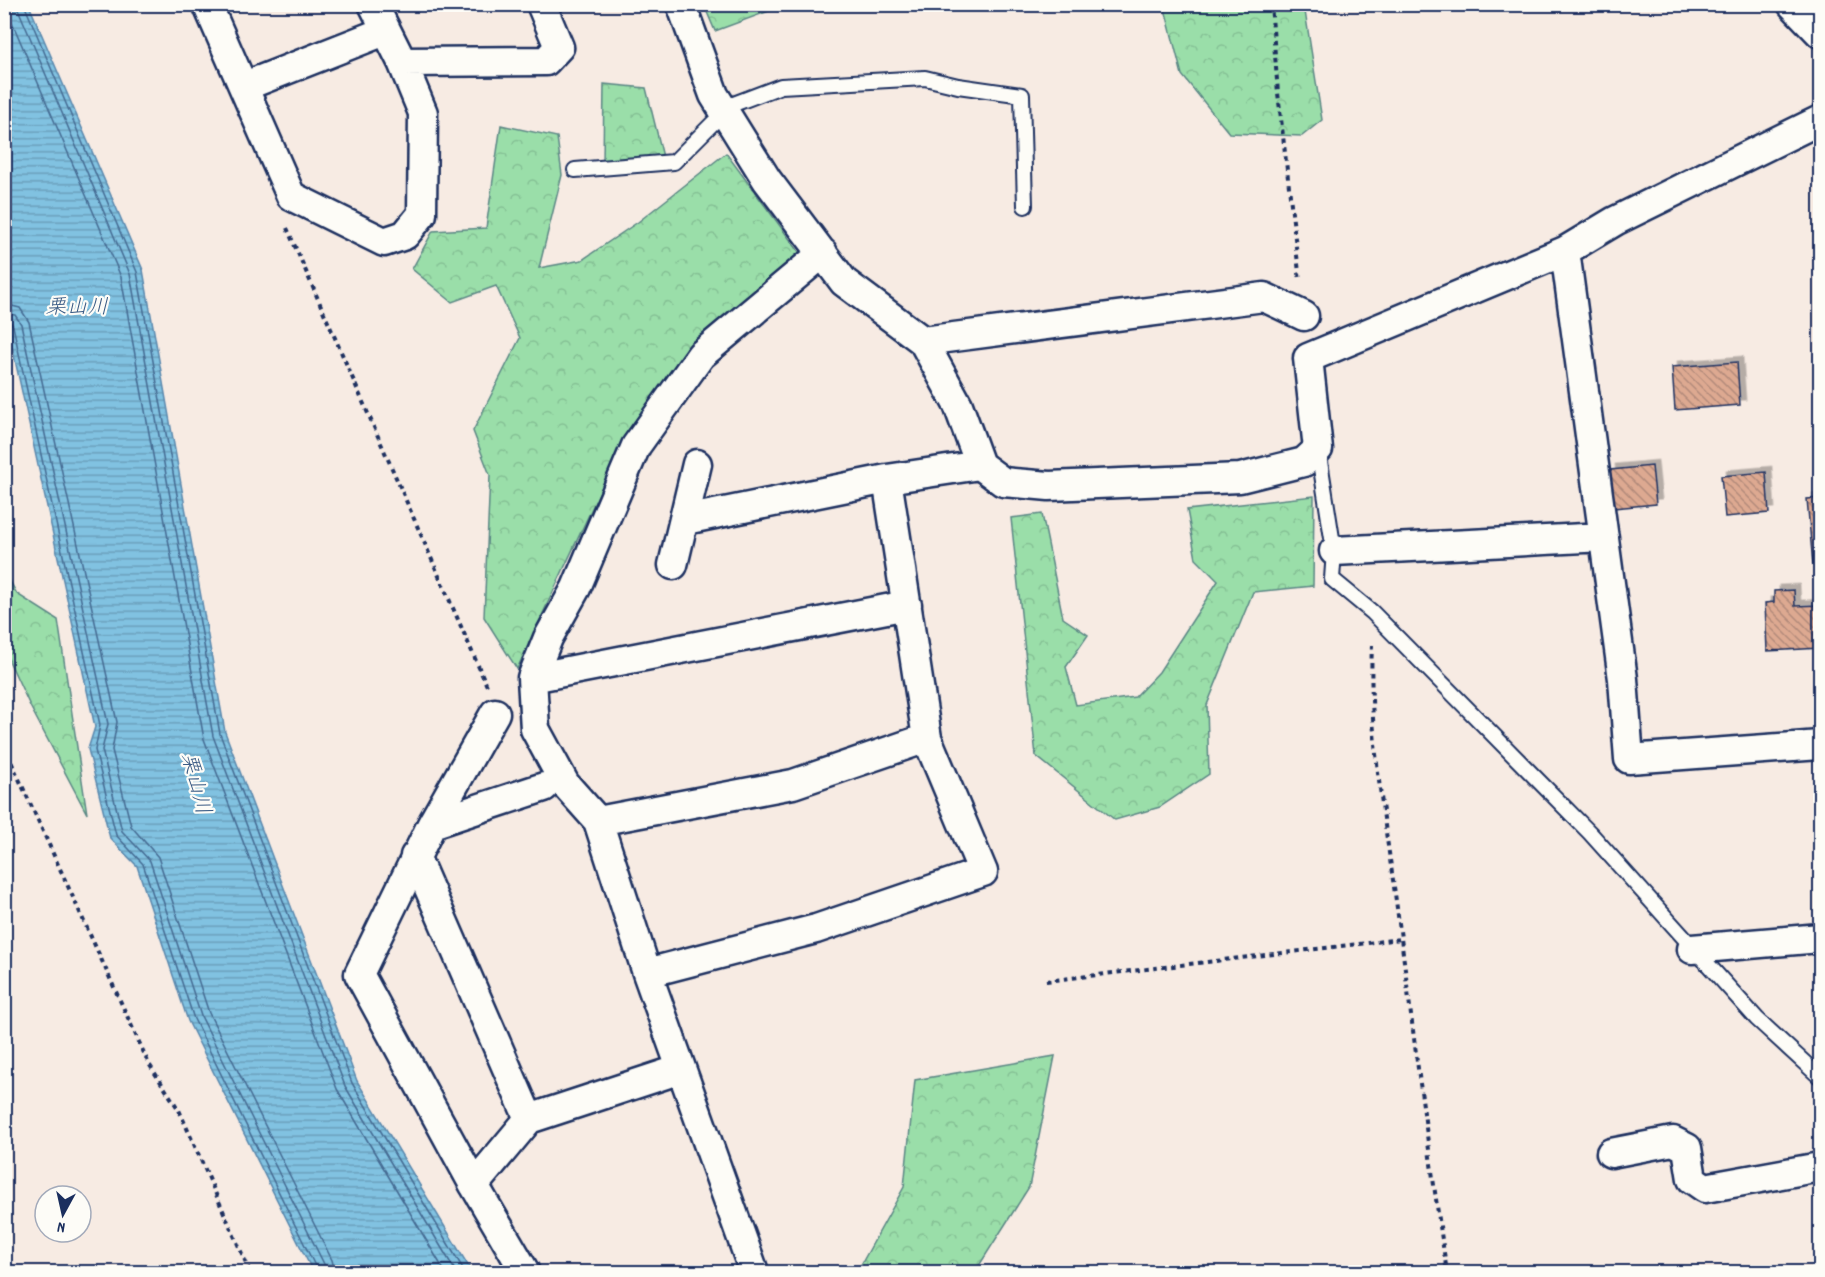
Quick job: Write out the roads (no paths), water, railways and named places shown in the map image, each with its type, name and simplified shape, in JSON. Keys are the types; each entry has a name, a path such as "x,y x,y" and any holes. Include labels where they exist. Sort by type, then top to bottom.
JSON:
{"street":[{"path":"207,4 245,86 291,196 384,242 405,235 422,214 423,113 402,62 373,4"},
{"path":"402,62 546,61 558,47 541,4"},
{"path":"681,4 714,95 767,180 844,282 923,341 958,405 980,465 1003,482 1049,486 1240,478 1304,462 1318,449 1308,358 1565,250 1636,210 1821,120"},
{"path":"1792,4 1821,33"},
{"path":"245,86 385,31"},
{"path":"1565,250 1623,679 1629,759 1821,745"},
{"path":"754,1272 647,973 598,821 565,784 535,729 532,678 548,638 584,568 636,446 701,355 823,253"},
{"path":"923,341 1264,297 1304,316"},
{"path":"673,565 697,464"},
{"path":"685,519 887,479 980,465"},
{"path":"647,973 816,929 983,872 927,738 887,479"},
{"path":"1335,551 1604,537"},
{"path":"532,678 907,605"},
{"path":"495,713 415,856 359,974 474,1185 525,1272"},
{"path":"598,821 793,784 927,738"},
{"path":"432,824 544,787"},
{"path":"415,856 529,1119"},
{"path":"1692,949 1821,938"},
{"path":"474,1185 529,1119 681,1069"},
{"path":"1611,1154 1673,1141 1687,1148 1692,1179 1705,1188 1821,1167"}],"lane":[{"path":"575,170 674,162 731,105 781,86 925,78 958,86 1022,95 1025,206"},
{"path":"1318,449 1335,551 1332,579 1372,612 1590,833 1757,1019 1821,1077"}],"water":[{"name":"栗山川","path":"4,5 29,5 143,270 225,732 357,1081 472,1272 313,1272 188,1021 137,866 110,838 88,749 95,727 5,314"}]}
